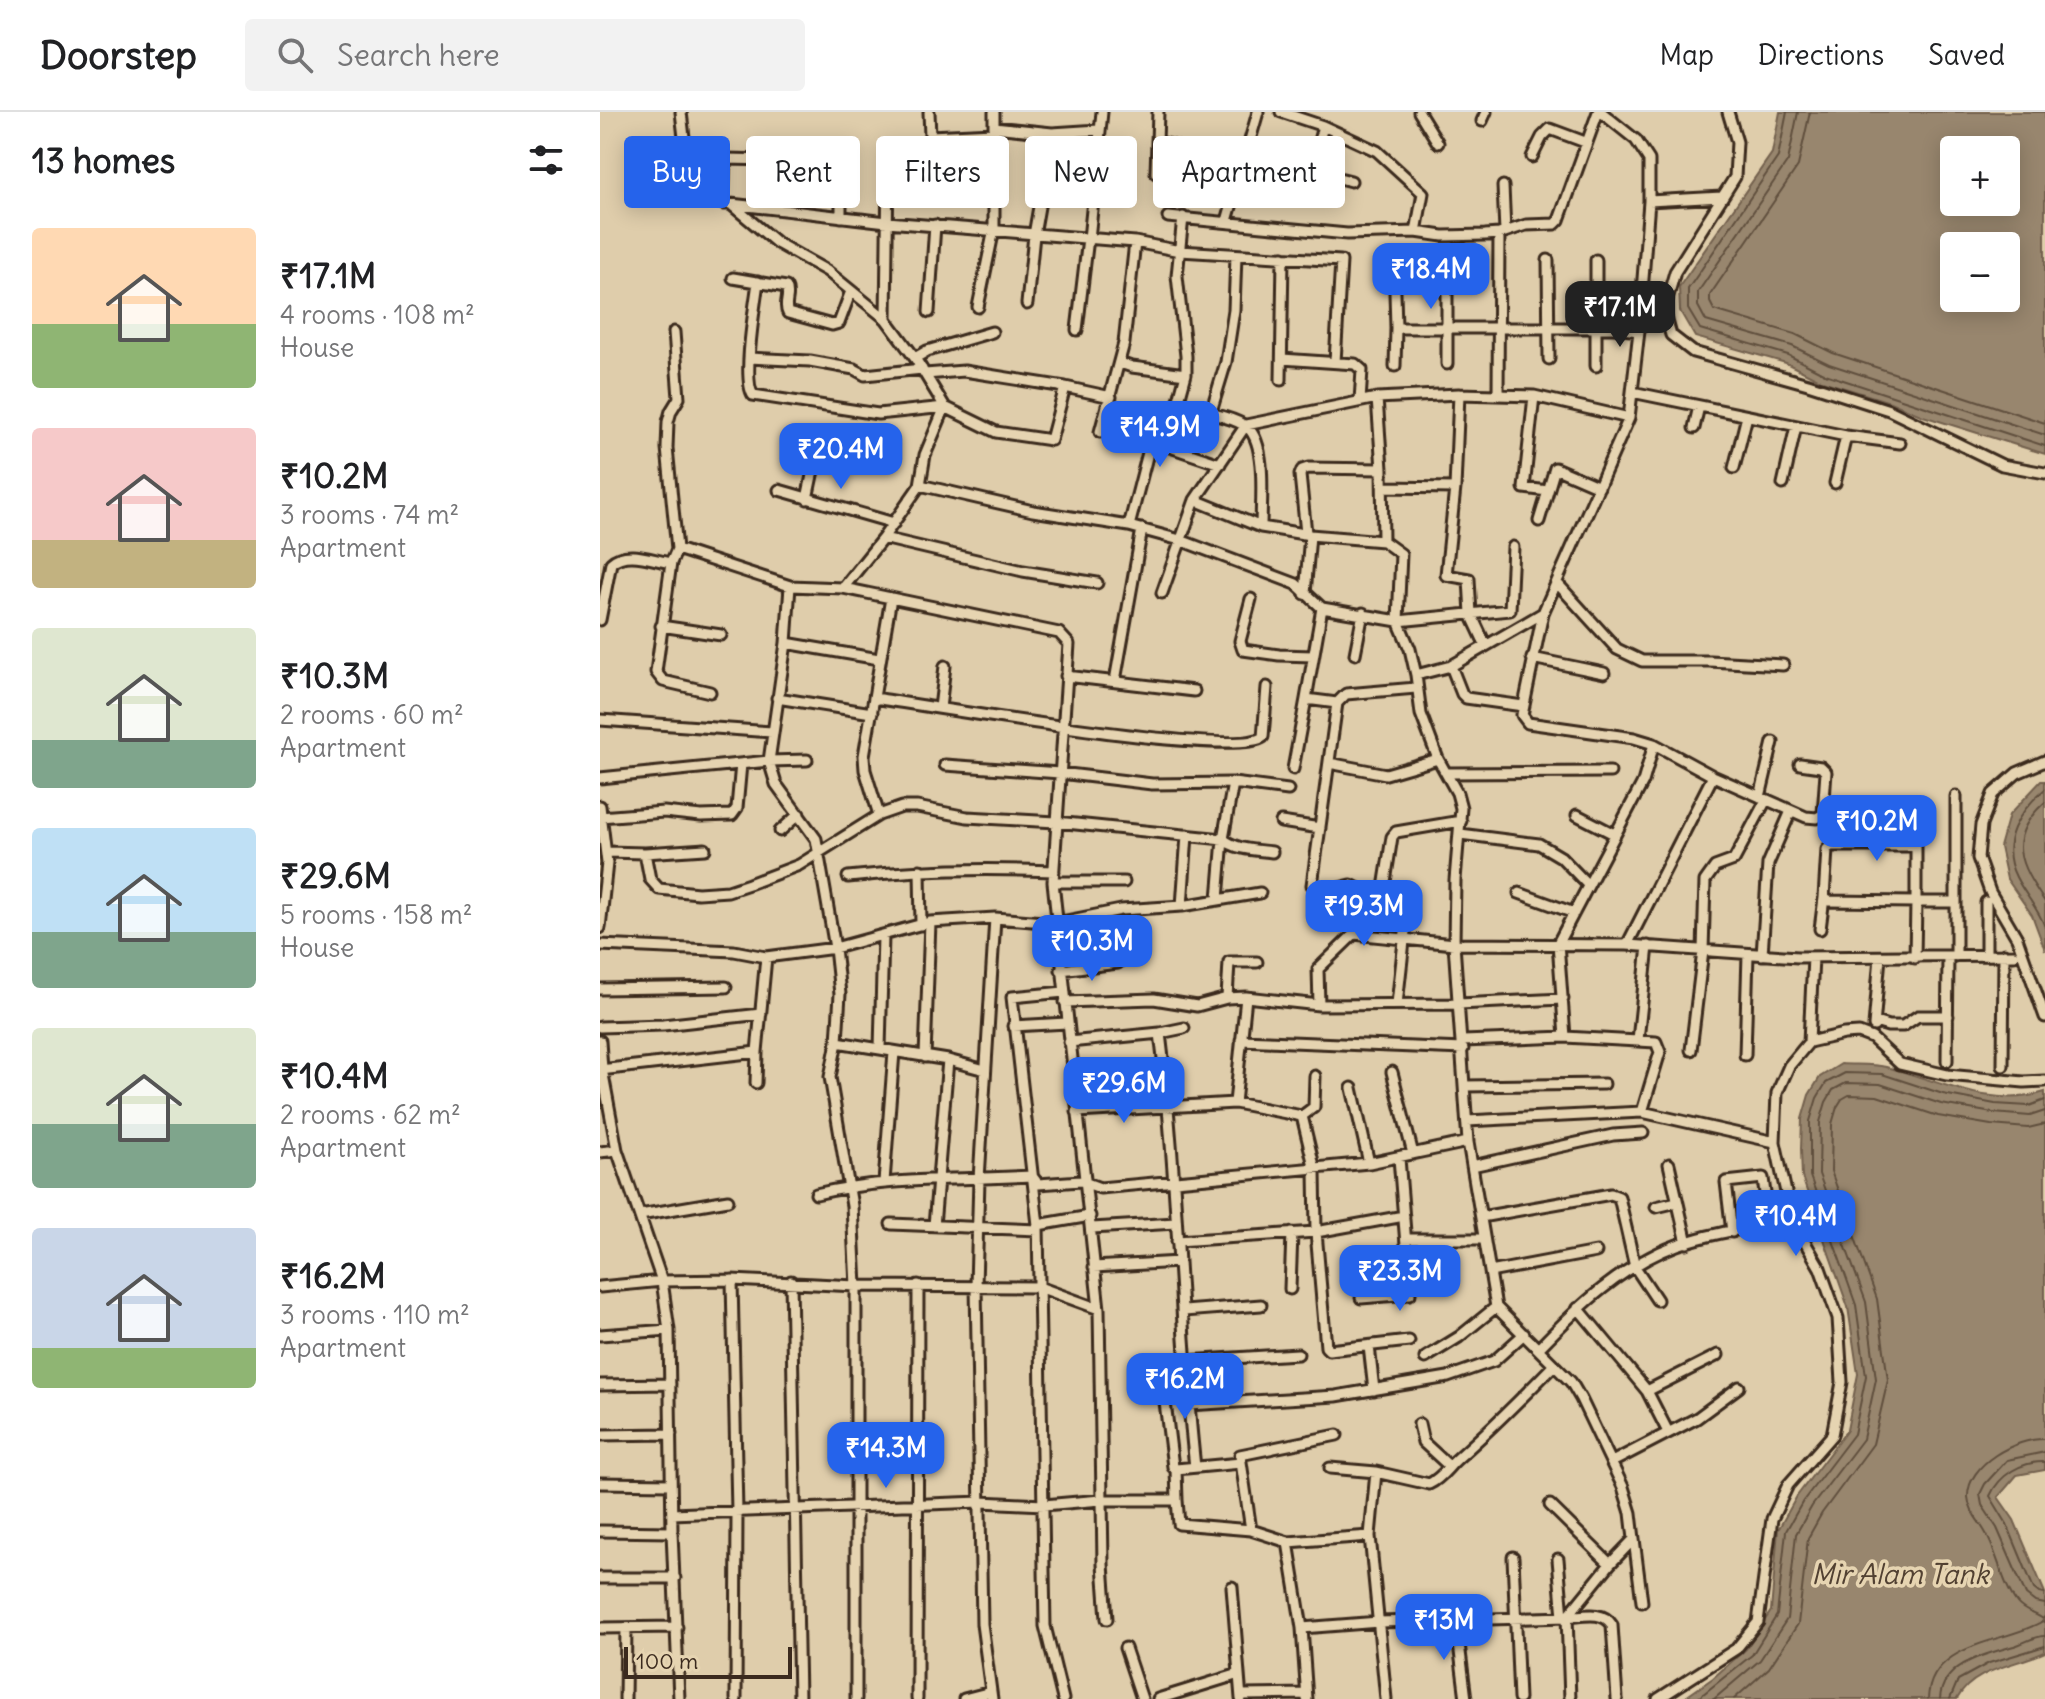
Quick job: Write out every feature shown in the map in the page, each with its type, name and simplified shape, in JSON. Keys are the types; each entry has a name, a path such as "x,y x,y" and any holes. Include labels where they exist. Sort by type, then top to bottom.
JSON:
{"street":[{"path":"681,112 684,136"},
{"path":"929,112 930,136 994,130 1052,133 1099,130"},
{"path":"978,307 994,229 994,112"},
{"path":"1077,330 1102,112"},
{"path":"1157,136 1158,112"},
{"path":"1251,136 1258,112"},
{"path":"1281,112 1323,126 1377,151 1423,193 1416,232"},
{"path":"1419,112 1438,143"},
{"path":"1168,217 1347,234 1416,232 1443,236 1502,233 1526,225 1550,225 1559,220 1585,142 1600,112 1636,140 1649,160 1649,201 1629,418 1543,613 1522,715 1528,723 1634,738 1654,744 1713,776 1791,811 1817,818 1823,814 1826,772 1821,767 1800,764"},
{"path":"1728,112 1737,142 1735,177 1675,272 1664,310 1671,335 1693,352 1889,410 2002,465 2045,473"},
{"path":"1323,126 1312,167 1315,172 1351,181"},
{"path":"1532,157 1542,137 1550,129 1585,142"},
{"path":"1027,304 1034,235 1052,133"},
{"path":"1498,395 1503,186"},
{"path":"1649,201 1722,197"},
{"path":"730,205 887,222 1135,242 1180,251 1341,261 1335,362"},
{"path":"730,207 777,243 827,271 886,319 924,371 945,407"},
{"path":"841,208 841,217"},
{"path":"886,319 887,208"},
{"path":"1227,221 1230,208"},
{"path":"1181,407 1179,400 1186,374 1186,356 1177,276 1183,217"},
{"path":"929,312 935,225"},
{"path":"1100,432 1120,363 1135,242"},
{"path":"1210,415 1226,362 1234,310 1236,255"},
{"path":"1281,380 1283,257"},
{"path":"1394,257 1395,366"},
{"path":"1447,260 1447,364"},
{"path":"1548,260 1549,359"},
{"path":"1596,260 1596,366"},
{"path":"733,278 786,287 789,293 785,306 788,313 832,325 839,323 851,291"},
{"path":"758,282 749,358 749,390 753,395 878,414 945,407 996,432 1051,440 1065,387"},
{"path":"1396,328 1596,328 1639,331"},
{"path":"674,332 679,398 668,422 667,448 677,549 671,563 656,672 663,681 710,692"},
{"path":"915,358 927,351 992,332"},
{"path":"749,358 810,361 854,369 865,375 964,371 1111,397"},
{"path":"1282,359 1355,364 1362,370 1360,401"},
{"path":"1120,363 1186,374"},
{"path":"1632,392 1846,436 1900,443"},
{"path":"1459,394 1455,488 1446,575 1469,579 1471,614 1486,646"},
{"path":"1106,413 1166,422 1172,409 1181,407 1246,425 1377,398 1459,394 1534,396 1629,418"},
{"path":"1534,396 1524,488 1548,491"},
{"path":"1377,398 1383,541"},
{"path":"1694,428 1699,406"},
{"path":"843,588 920,485 925,455 945,407"},
{"path":"1734,468 1747,416"},
{"path":"1162,593 1195,500 1246,425"},
{"path":"1246,425 1256,437 1261,465 1261,527"},
{"path":"1783,484 1796,426"},
{"path":"1835,483 1846,436"},
{"path":"1129,526 1150,445 1155,442 1220,464"},
{"path":"807,499 815,461"},
{"path":"1539,521 1555,468 1599,487"},
{"path":"1305,594 1308,534 1300,475 1302,470 1382,469"},
{"path":"920,485 1033,511 1142,529 1180,540 1296,584 1322,608 1398,621 1510,610 1513,547"},
{"path":"1383,487 1455,488"},
{"path":"779,490 894,523"},
{"path":"1195,500 1261,527 1383,541 1401,554 1398,621 1410,649 1421,714 1461,808 1454,944 1468,1142 1496,1307 1571,1382 1581,1399 1612,1462 1631,1513 1642,1602"},
{"path":"1115,681 1142,529"},
{"path":"883,538 1023,571 1097,583"},
{"path":"677,549 790,586 843,588 1059,633 1069,644 1053,877 1099,1309 1101,1500 1107,1619"},
{"path":"600,620 611,563 617,557 625,555 671,563"},
{"path":"1557,583 1617,649 1642,661 1783,665"},
{"path":"790,586 786,643 769,761 776,784 816,839 840,994 837,1042 830,1077 852,1206 856,1286 856,1699"},
{"path":"879,815 865,770 865,746 891,598"},
{"path":"1251,599 1240,641 1243,650 1313,656"},
{"path":"1293,769 1322,608"},
{"path":"1355,654 1363,613"},
{"path":"1416,675 1451,666 1543,613"},
{"path":"661,626 721,635"},
{"path":"786,643 879,659"},
{"path":"1532,658 1604,673"},
{"path":"940,708 945,666"},
{"path":"1451,666 1466,698 1523,706"},
{"path":"1066,676 1194,691"},
{"path":"874,698 1200,743 1250,743 1263,737 1267,687"},
{"path":"1376,898 1351,885 1327,892 1316,891 1312,885 1337,703 1346,694 1416,688"},
{"path":"777,698 872,713"},
{"path":"1306,699 1337,703"},
{"path":"600,720 772,732"},
{"path":"1691,1050 1703,951 1705,881 1715,867 1734,860 1763,798 1773,742"},
{"path":"1565,1037 1558,943 1643,782 1654,744"},
{"path":"1329,763 1386,774 1438,759"},
{"path":"600,778 807,760"},
{"path":"2045,761 2017,773 1993,794 1981,825 1978,858 1990,892 2017,938 2045,1017"},
{"path":"600,928 605,860 601,813 732,815 737,808 741,764"},
{"path":"945,765 1060,773 1152,784 1233,783 1288,790"},
{"path":"1446,773 1610,772"},
{"path":"1627,945 1713,776"},
{"path":"1218,899 1223,839 1233,783"},
{"path":"1947,1061 1956,902 1956,796"},
{"path":"1915,958 1916,804"},
{"path":"645,853 654,886 698,893 728,891 799,865 879,815 902,807 967,817 1056,822 1223,839 1240,848 1272,852"},
{"path":"1762,955 1768,864 1791,811"},
{"path":"780,831 799,814"},
{"path":"1577,815 1614,834"},
{"path":"1319,1005 1318,969 1354,934 1386,884 1392,837 1396,832 1461,821"},
{"path":"1281,822 1320,828"},
{"path":"1460,834 1539,844 1552,849 1588,885"},
{"path":"1182,906 1187,835"},
{"path":"1820,929 1827,849 1831,846 1916,846"},
{"path":"605,860 645,853 705,849"},
{"path":"848,877 920,870 994,868 1053,877 1124,882"},
{"path":"920,870 925,923 925,1057"},
{"path":"600,945 734,951 766,957 835,948 925,923 995,918 1056,923 1121,910 1182,906 1260,893"},
{"path":"1519,893 1574,913"},
{"path":"1824,898 1829,901 1956,902"},
{"path":"1986,902 1986,955"},
{"path":"1397,1004 1408,905"},
{"path":"964,1699 992,1696 982,1624 976,1286 979,1179 995,918"},
{"path":"1354,934 1454,944 1627,945 1813,957 2009,955 2003,1066"},
{"path":"880,1049 883,936"},
{"path":"1638,1040 1648,946"},
{"path":"1745,1055 1748,954"},
{"path":"756,1083 766,957"},
{"path":"1658,1699 1736,1649 1758,1622 1772,1519 1788,1485 1832,1435 1842,1382 1838,1318 1820,1268 1792,1220 1775,1142 1777,1093 1789,1066 1809,1042 1813,957"},
{"path":"1880,957 1874,1025 1903,1026 1918,1016 1948,1016"},
{"path":"1227,998 1229,962 1257,962"},
{"path":"1061,970 1118,963"},
{"path":"600,989 726,987"},
{"path":"1063,1699 1045,1626 1038,1227 1012,997 1154,999 1197,1006 1227,998 1246,997 1319,1005 1459,1004 1563,999"},
{"path":"1235,1103 1246,997"},
{"path":"600,1027 663,1025 761,1014"},
{"path":"1013,1026 1067,1023"},
{"path":"1069,1042 1184,1028"},
{"path":"1160,1033 1170,1107 1188,1405 1195,1467"},
{"path":"1809,1042 1859,1033 1872,1038 1900,1064 1947,1075 2045,1081"},
{"path":"1241,1040 1463,1045 1565,1037 1656,1042 1660,1052 1642,1112"},
{"path":"600,1041 601,1069 617,1150 662,1281 669,1330 672,1532 679,1699"},
{"path":"837,1042 948,1060 985,1070"},
{"path":"601,1069 757,1052"},
{"path":"884,1182 894,1052"},
{"path":"934,1226 948,1060"},
{"path":"1075,1078 1164,1070"},
{"path":"1392,1072 1413,1154"},
{"path":"1077,1112 1235,1103 1302,1116 1314,1107 1315,1076"},
{"path":"1465,1086 1604,1084"},
{"path":"1352,1088 1369,1163"},
{"path":"1467,1121 1642,1112 1775,1142"},
{"path":"1302,1116 1315,1170 1316,1232 1326,1347 1329,1350 1409,1341"},
{"path":"1472,1166 1613,1135 1643,1133"},
{"path":"1032,1176 1038,1184 1081,1181 1100,1188 1315,1170 1399,1158 1468,1142"},
{"path":"600,1152 617,1150"},
{"path":"1361,1298 1410,1294 1399,1158"},
{"path":"1669,1164 1687,1243"},
{"path":"816,1194 884,1182 1032,1176"},
{"path":"1732,1232 1726,1182 1763,1178 1769,1224"},
{"path":"1481,1217 1611,1194 1619,1197 1635,1267 1657,1300"},
{"path":"640,1215 728,1200"},
{"path":"1656,1207 1677,1202"},
{"path":"891,1224 1038,1227 1090,1216"},
{"path":"1177,1241 1316,1232 1404,1216"},
{"path":"1539,1348 1578,1308 1635,1267 1687,1243 1792,1220"},
{"path":"1092,1228 1176,1223"},
{"path":"1290,1289 1292,1233"},
{"path":"1406,1239 1484,1239"},
{"path":"1490,1272 1596,1252"},
{"path":"1094,1267 1179,1262"},
{"path":"1361,1271 1408,1266"},
{"path":"732,1280 737,1512 736,1699"},
{"path":"600,1287 662,1281 732,1280 856,1286 1039,1287 1099,1309"},
{"path":"791,1281 799,1699"},
{"path":"917,1699 918,1285"},
{"path":"1184,1311 1261,1305"},
{"path":"1425,1358 1459,1337 1496,1307"},
{"path":"1578,1308 1647,1391 1668,1432"},
{"path":"600,1335 669,1330"},
{"path":"1188,1405 1336,1396 1448,1377 1494,1361 1524,1334"},
{"path":"1369,1346 1374,1390"},
{"path":"1186,1361 1298,1354"},
{"path":"1647,1391 1718,1355"},
{"path":"1330,1468 1376,1472 1429,1484 1440,1478 1449,1466 1495,1426 1554,1365"},
{"path":"600,1385 670,1384"},
{"path":"1163,1386 1176,1469 1179,1524 1251,1530 1288,1542 1370,1536"},
{"path":"1612,1462 1697,1418 1739,1387"},
{"path":"1419,1424 1423,1442 1449,1466"},
{"path":"600,1435 671,1434"},
{"path":"1251,1530 1240,1455 1337,1435"},
{"path":"1176,1469 1241,1463"},
{"path":"1376,1472 1370,1536 1386,1699"},
{"path":"600,1483 671,1484"},
{"path":"672,1514 981,1502 1044,1505 1101,1500 1177,1500"},
{"path":"1550,1505 1610,1564"},
{"path":"600,1531 672,1532"},
{"path":"1565,1617 1634,1539"},
{"path":"1232,1587 1241,1697 1307,1697 1302,1628 1288,1542"},
{"path":"1513,1557 1519,1699"},
{"path":"1558,1559 1570,1699"},
{"path":"600,1578 675,1578"},
{"path":"1302,1628 1379,1622 1601,1615 1608,1618 1612,1625 1617,1699"},
{"path":"1456,1620 1466,1699"},
{"path":"600,1628 677,1627"},
{"path":"625,1699 626,1628"},
{"path":"1125,1648 1142,1699"},
{"path":"1158,1699 1239,1674"}],"water":[{"path":"1780,112 2045,112 2045,454 1822,381 1786,363 1695,337 1680,311 1679,287 1772,153"},
{"path":"2041,781 2045,781 2045,950 2032,915 2007,879 2000,847 2009,815"},
{"name":"Mir Alam Tank","path":"1841,1064 1886,1067 1985,1095 2025,1097 2045,1092 2045,1470 2017,1475 1998,1497 2014,1520 2045,1593 2045,1652 1984,1674 1964,1689 1957,1699 1683,1699 1746,1649 1771,1611 1778,1530 1797,1496 1847,1430 1858,1374 1848,1307 1802,1177 1801,1149 1802,1119 1809,1095 1820,1077"}]}
